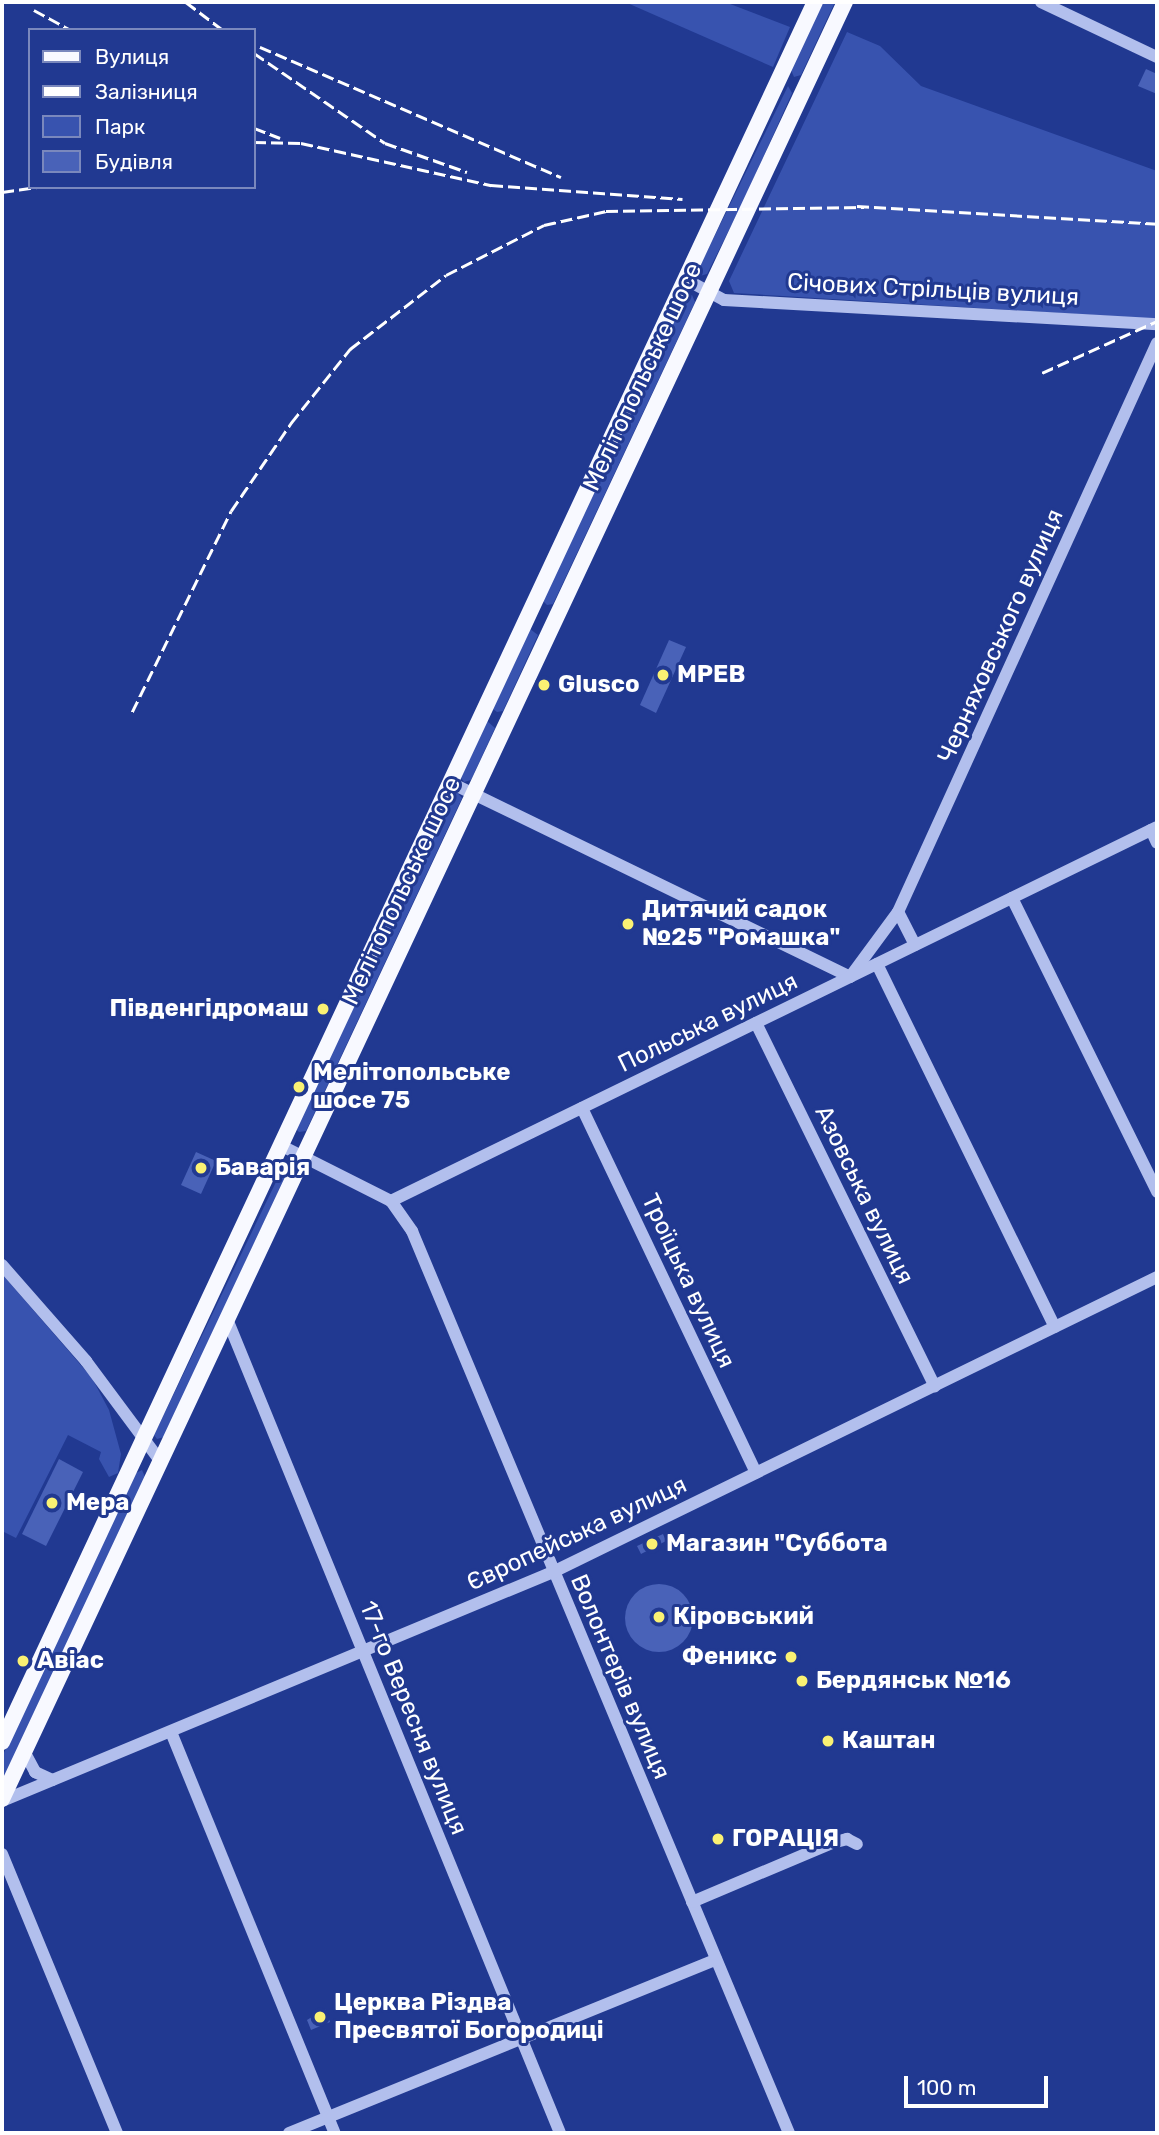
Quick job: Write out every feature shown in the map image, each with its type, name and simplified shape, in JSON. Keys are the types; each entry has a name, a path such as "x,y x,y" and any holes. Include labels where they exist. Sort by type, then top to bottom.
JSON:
{"main road":[{"name":"Мелітопольське шосе","path":"2,1742 815,2"},
{"name":"Мелітопольське шосе","path":"2,1800 845,2"}],"street":[{"path":"1041,2 1157,57"},
{"name":"Січових Стрільців вулиця","path":"687,280 724,300 1157,324"},
{"name":"Черняховського вулиця","path":"850,977 898,912 1157,343"},
{"path":"449,782 850,977"},
{"path":"1154,828 1157,844"},
{"name":"Польська вулиця","path":"391,1201 1154,828"},
{"path":"1012,898 1157,1192"},
{"path":"898,912 915,945"},
{"path":"877,964 1055,1327"},
{"name":"Азовська вулиця","path":"756,1023 935,1386"},
{"name":"Троїцька вулиця","path":"582,1108 756,1473"},
{"name":"Волонтерів вулиця","path":"279,1145 391,1201 412,1231 789,2133"},
{"path":"2,1265 162,1462"},
{"name":"Європейська вулиця","path":"2,1800 553,1572 1157,1277"},
{"name":"17-го Вересня вулиця","path":"227,1319 560,2133"},
{"path":"171,1732 335,2133"},
{"path":"24,1751 35,1772 52,1780"},
{"path":"692,1902 832,1843 847,1839 857,1844"},
{"path":"2,1854 117,2133"},
{"path":"289,2133 716,1961"}],"green space":[{"path":"625,2 725,2 790,27 773,67"},
{"path":"823,2 835,2 801,75 794,77 791,70"},
{"path":"847,32 880,46 921,86 1157,171 1157,319 734,293 729,281"},
{"path":"788,86 792,93 744,200 707,274 700,276 697,272"},
{"path":"692,295 695,302 553,604 547,605 543,601 685,297"},
{"path":"530,629 538,635 503,711 497,712 493,709"},
{"path":"487,721 495,728 471,780 464,782 461,778"},
{"path":"456,791 462,798 306,1131 299,1132 296,1129"},
{"path":"288,1157 291,1164 164,1437 157,1439 154,1435"},
{"path":"2,1274 92,1378 109,1410 121,1454 118,1473 109,1477 99,1459 101,1452 68,1435 16,1538 2,1531"},
{"path":"142,1470 145,1477 2,1784 2,1757 136,1473"}],"building":[{"path":"1146,69 1157,74 1157,94 1138,86"},
{"name":"МРЕВ","path":"669,640 686,647 656,713 640,705"},
{"name":"Баварія","path":"196,1152 216,1161 201,1194 181,1185"},
{"name":"Мера","path":"59,1459 83,1472 46,1546 22,1534"},
{"name":"Магазин \"Суббота","path":"663,1534 666,1541 641,1554 637,1546"},
{"name":"Кіровський","path":"659,1584 672,1587 683,1594 690,1605 693,1618 690,1631 683,1642 672,1649 659,1652 646,1649 635,1642 628,1631 625,1618 628,1605 635,1594 646,1587"},
{"name":"Церква Різдва Пресвятої Богородиці","path":"325,2009 330,2022 311,2030 307,2020"}],"railway":[{"path":"186,2 220,28"},
{"path":"34,10 67,28"},
{"path":"260,47 561,177"},
{"path":"256,54 385,143 467,172"},
{"path":"256,129 280,138"},
{"path":"256,142 301,143 491,185 682,199"},
{"path":"2,192 28,188"},
{"path":"857,206 1157,224"},
{"path":"132,712 231,511 291,423 350,349 446,275 544,225 606,211 864,207"},
{"path":"1042,373 1157,321"}],"place":[{"name":"МРЕВ","path":"663,675"},
{"name":"Glusco","path":"544,685"},
{"name":"Дитячий садок №25 \"Ромашка\"","path":"628,924"},
{"name":"Південгідромаш","path":"323,1009"},
{"name":"Мелітопольське шосе 75","path":"299,1087"},
{"name":"Баварія","path":"201,1168"},
{"name":"Мера","path":"52,1503"},
{"name":"Магазин \"Суббота","path":"652,1544"},
{"name":"Кіровський","path":"659,1617"},
{"name":"Феникс","path":"791,1657"},
{"name":"Авіас","path":"23,1661"},
{"name":"Бердянськ №16","path":"802,1681"},
{"name":"Каштан","path":"828,1741"},
{"name":"ГОРАЦІЯ","path":"718,1839"},
{"name":"Церква Різдва Пресвятої Богородиці","path":"320,2017"}]}
